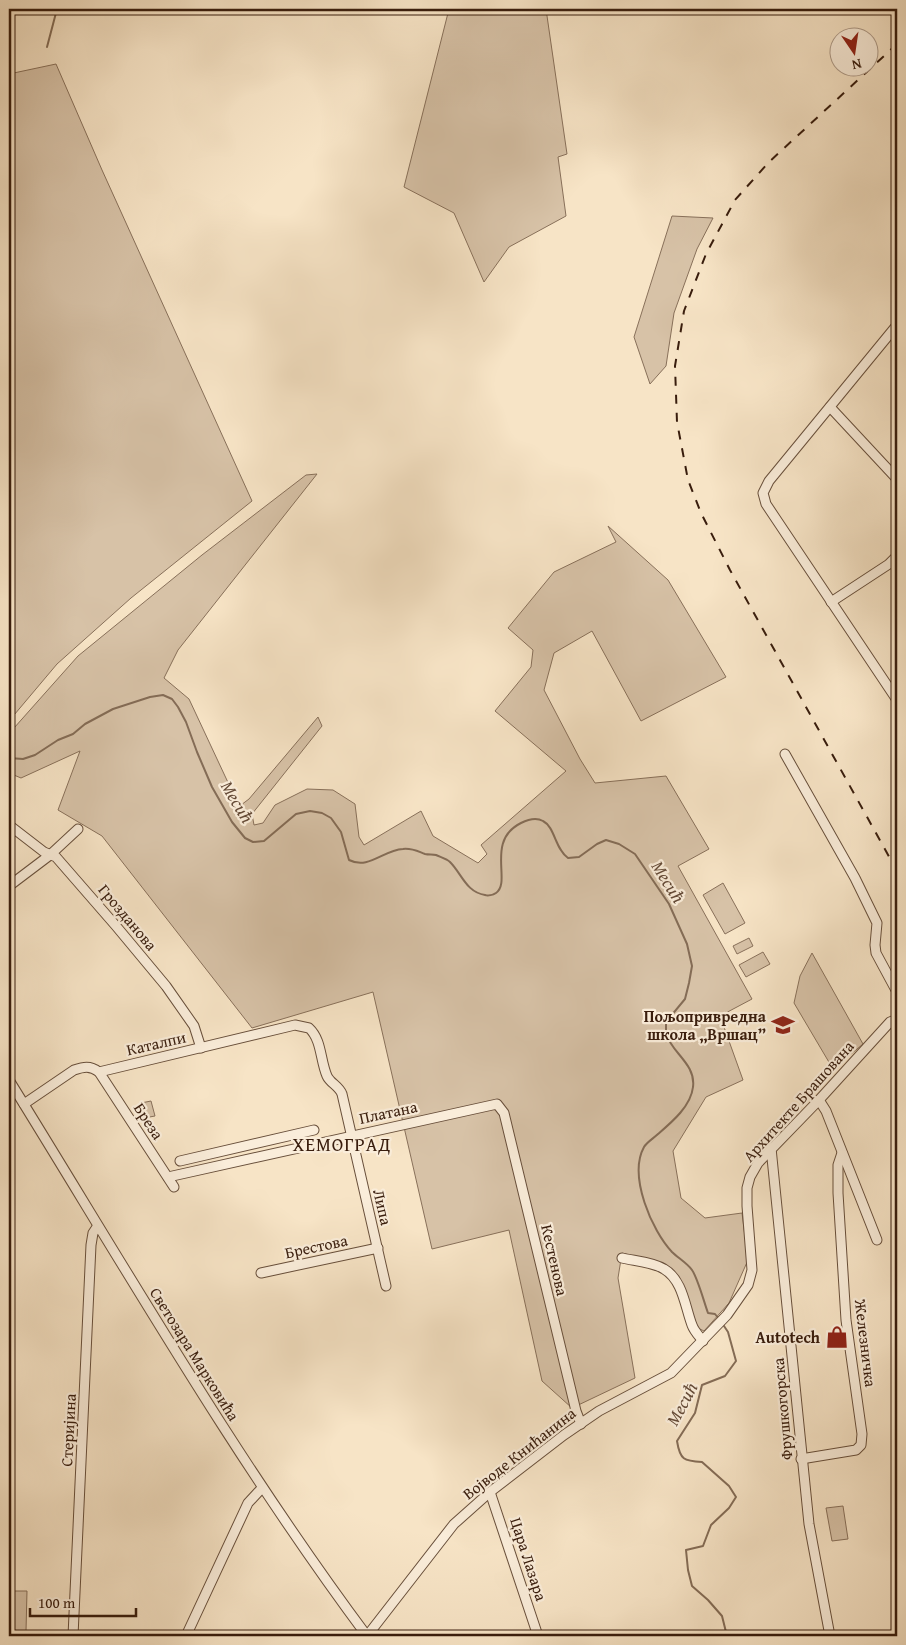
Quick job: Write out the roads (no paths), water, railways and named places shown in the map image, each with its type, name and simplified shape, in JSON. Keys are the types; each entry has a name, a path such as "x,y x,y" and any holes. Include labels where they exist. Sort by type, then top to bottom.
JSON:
{"street":[{"path":"897,326 769,481 763,493 766,504 897,700"},
{"path":"830,407 897,479"},
{"path":"831,602 889,564 897,556"},
{"path":"786,754 855,878 877,924 876,953 897,992"},
{"name":"Грозданова","path":"9,825 50,855 56,857 166,986 194,1026 201,1048"},
{"path":"9,886 50,855 78,829"},
{"name":"Архитекте Брашована","path":"717,1326 728,1315 748,1285 752,1270 747,1188 750,1177 758,1163 890,1022 897,1019"},
{"name":"Каталпи","path":"24,1104 74,1070 85,1067 99,1072 296,1026 305,1026"},
{"name":"Липа","path":"305,1026 316,1036 328,1078 341,1090 386,1286"},
{"name":"Бреза","path":"99,1072 174,1188"},
{"name":"Светозара Марковића","path":"9,1080 97,1227 262,1488 322,1577 367,1636"},
{"path":"819,1100 826,1111 877,1240"},
{"name":"Платана","path":"168,1177 497,1104"},
{"name":"Кестенова","path":"497,1104 504,1113 576,1411 581,1424"},
{"path":"180,1161 314,1130"},
{"name":"Фрушкогорска","path":"771,1148 801,1459 809,1524 830,1636"},
{"path":"223,1151 226,1164"},
{"name":"Железничка","path":"801,1459 856,1450 861,1445 862,1440 845,1310 838,1192 838,1165 842,1153"},
{"name":"Стеријина","path":"73,1636 91,1245 93,1233 97,1227"},
{"name":"Брестова","path":"260,1274 378,1248"},
{"path":"622,1258 665,1269 673,1277 684,1298 692,1326 703,1341"},
{"name":"Војводе Книћанина","path":"367,1636 454,1524 490,1492 581,1424 619,1400 671,1373 717,1326"},
{"path":"186,1636 248,1503 262,1488"},
{"name":"Цара Лазара","path":"490,1492 538,1636"}],"waterway":[{"path":"47,47 57,9"},
{"name":"Месић","path":"9,758 23,759 35,755 113,709 150,697 163,695 172,699 178,707 212,787 232,822 245,838 253,842 264,841 296,814 310,811 322,813 331,818 341,832 349,860 363,863 396,850 406,849 436,855 450,862 473,890 488,895 496,893 500,888 502,880 501,850 504,840 510,831 529,820 540,820 547,824 560,849 568,858 579,857 606,840 619,844 635,854 669,904 687,944 692,966 685,999 666,1022 666,1034 691,1072 693,1087 685,1107 644,1147 640,1159 641,1187 650,1217 664,1243 692,1270 708,1313 715,1314 719,1319"},
{"name":"Месић","path":"722,1323 728,1332 736,1361 725,1376 702,1385 695,1413 677,1441 681,1456 687,1460 702,1462 729,1486 736,1497 729,1508 711,1525 703,1546 686,1550 692,1586 722,1616 727,1636"}],"railway":[{"path":"897,44 769,162 735,200 706,254 684,311 675,366 677,422 688,480 701,513 730,570 897,871"}],"place":[{"name":"Пољопривредна школа „Вршац”","path":"783,1025"},
{"name":"Autotech","path":"837,1337"}],"district":[{"name":"ХЕМОГРАД","path":"342,1144"}]}
